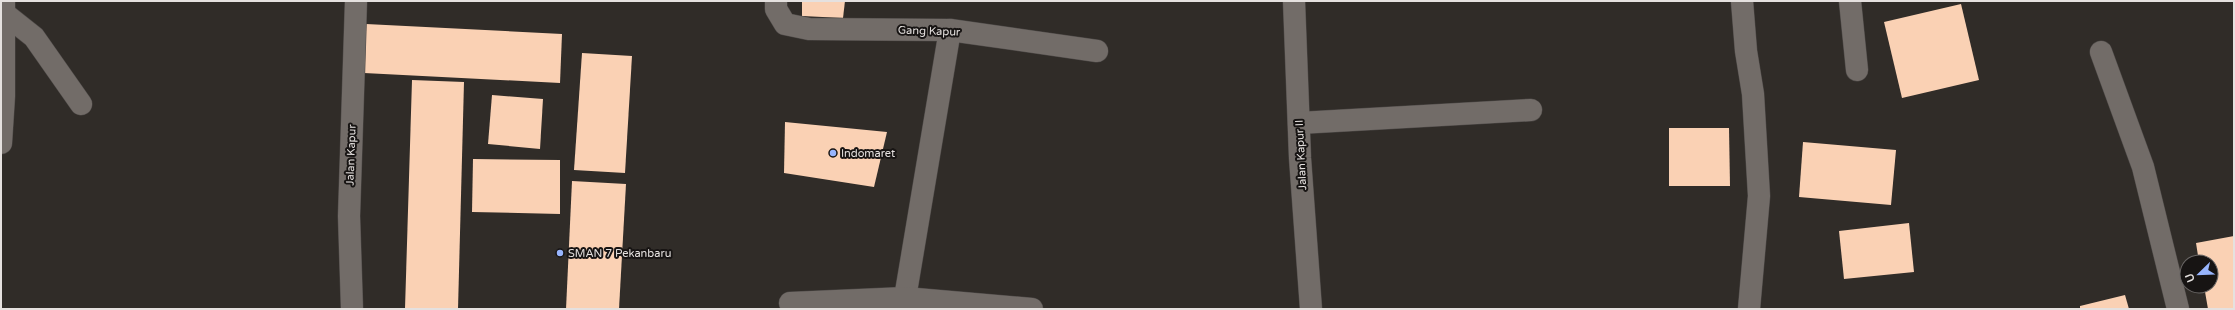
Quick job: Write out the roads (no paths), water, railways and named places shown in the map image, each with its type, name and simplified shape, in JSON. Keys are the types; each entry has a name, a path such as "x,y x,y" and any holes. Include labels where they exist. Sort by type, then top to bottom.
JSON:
{"street":[{"name":"Jalan Kapur","path":"352,309 349,216 356,1"},
{"name":"Gang Kapur","path":"776,1 776,9 785,24 809,29 950,30 1097,51"},
{"name":"Jalan Kapur II","path":"1294,1 1299,123 1311,309"},
{"path":"1742,1 1746,51 1753,94 1759,196 1749,309"},
{"path":"1850,1 1857,70"},
{"path":"4,7 34,37 81,104"},
{"path":"1,143 4,96 4,7"},
{"path":"905,298 950,30"},
{"path":"2101,52 2143,167 2178,309"},
{"path":"1299,123 1531,110"},
{"path":"790,303 905,298 1032,309"}],"place":[{"name":"Indomaret","path":"833,153"},
{"name":"SMAN 7 Pekanbaru","path":"560,253"}]}
